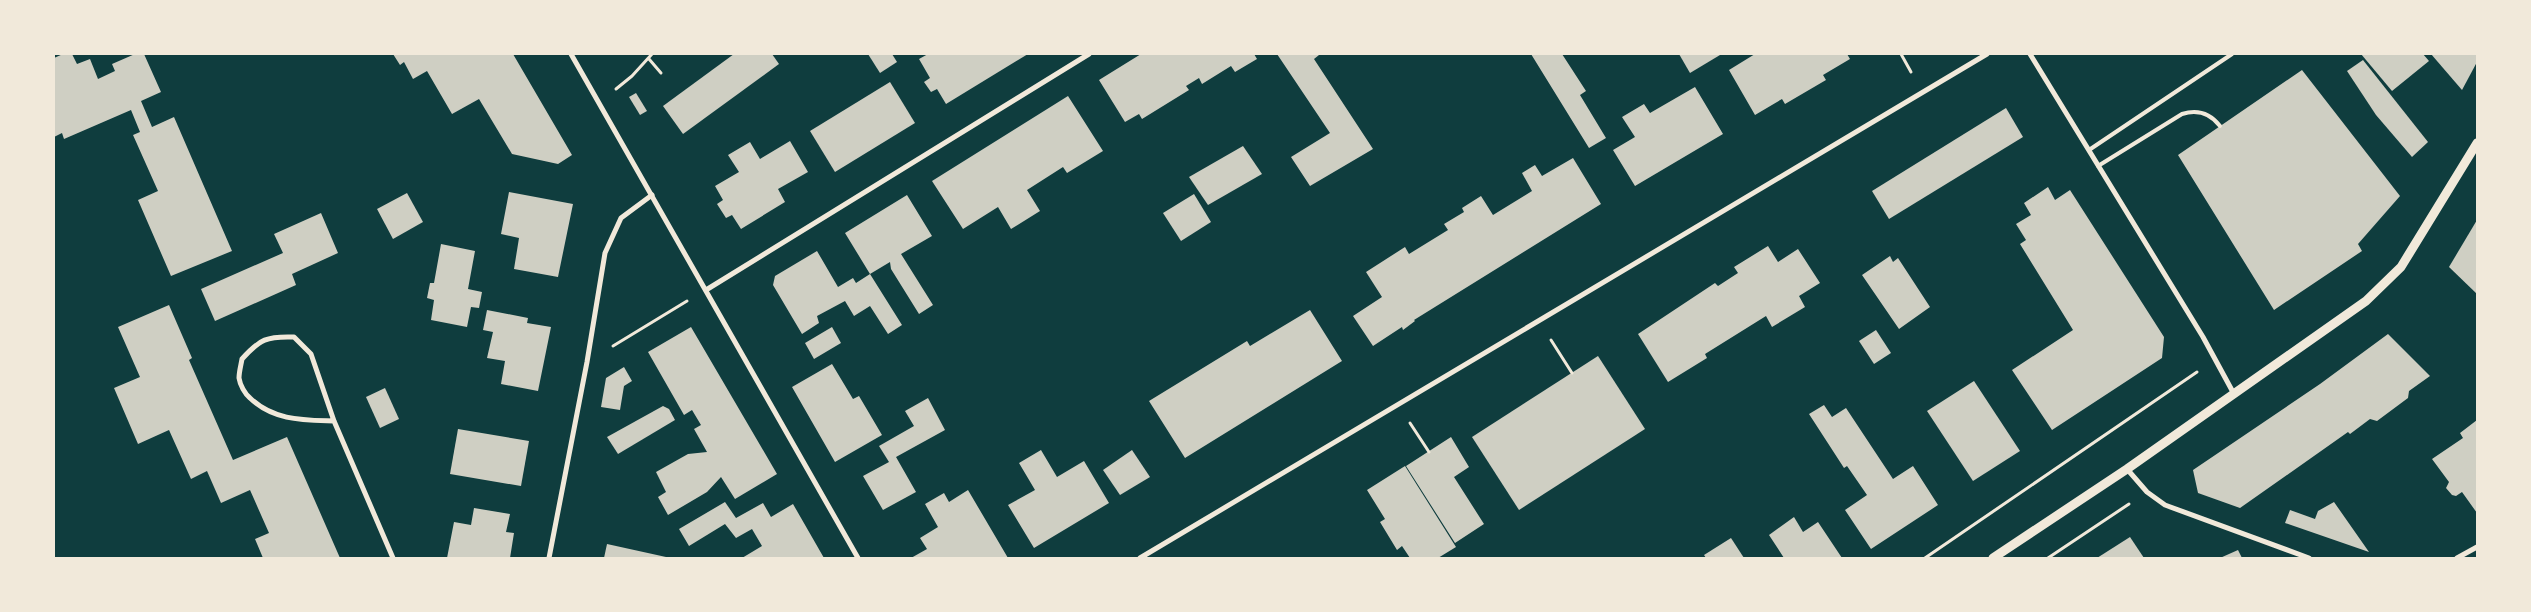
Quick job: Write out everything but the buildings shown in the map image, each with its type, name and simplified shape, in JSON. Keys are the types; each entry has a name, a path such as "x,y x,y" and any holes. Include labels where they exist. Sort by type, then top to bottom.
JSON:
{"street":[{"path":"571,54 599,100 858,558"},
{"path":"706,290 1089,54"},
{"path":"1140,558 1987,54"},
{"path":"2030,54 2234,394"},
{"path":"1994,558 2127,469 2366,301 2401,267 2477,143"},
{"path":"549,558 587,362 605,252 621,218 652,195"},
{"path":"334,421 285,417 260,408 246,394 239,380 242,359 264,339 275,336 294,337 311,354 334,421 394,558"},
{"path":"2127,469 2147,492 2164,505 2310,558"},
{"path":"2457,558 2477,548"}],"lane":[{"path":"2089,150 2232,54"},
{"path":"2098,166 2182,114 2196,111 2207,114 2220,126"}],"path":[{"path":"599,100 632,76 652,54"},
{"path":"649,59 661,73"},
{"path":"587,362 706,290"},
{"path":"1539,321 1572,373"},
{"path":"1925,558 2214,360"},
{"path":"1423,443 1429,452"},
{"path":"2048,558 2147,492"}]}
